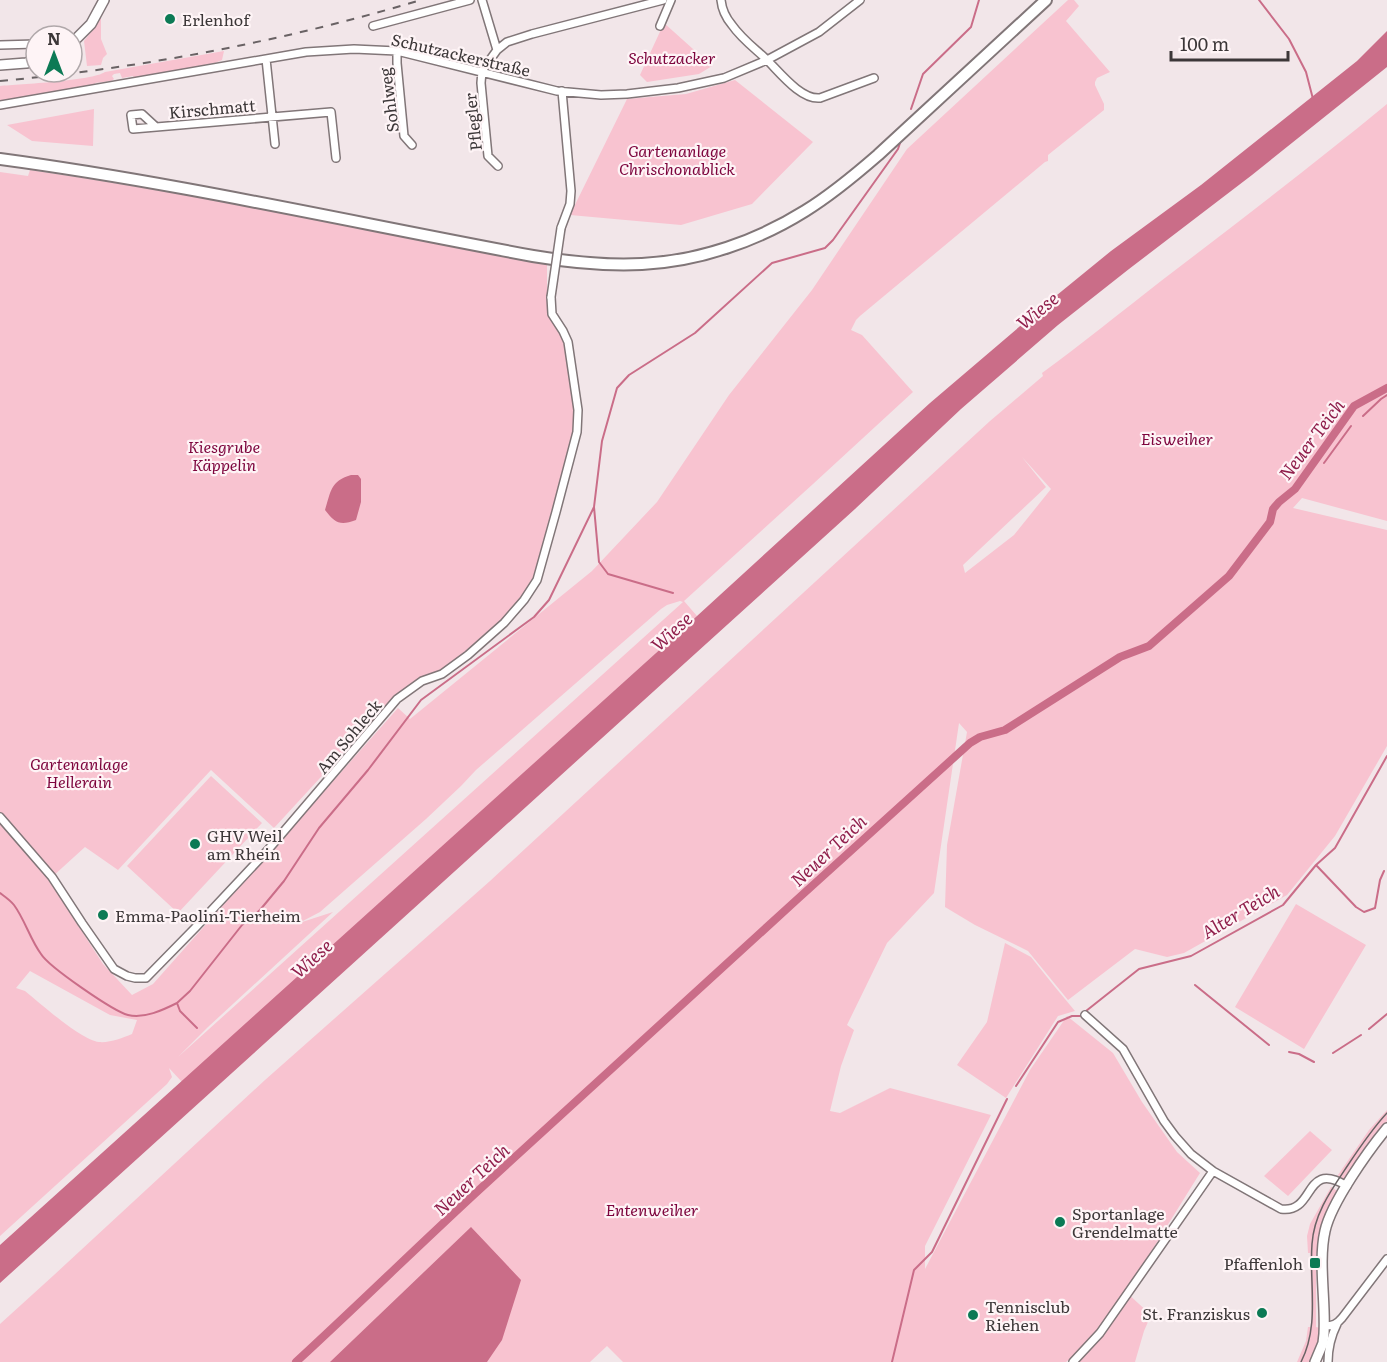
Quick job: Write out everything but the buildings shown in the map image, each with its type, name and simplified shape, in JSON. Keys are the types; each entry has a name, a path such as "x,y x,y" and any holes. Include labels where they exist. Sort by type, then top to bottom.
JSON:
{"main road":[{"path":"84,31 91,24 104,0"},
{"path":"0,159 179,187 511,252 588,263 643,264 698,256 751,239 806,211 857,173 1046,0"},
{"path":"0,65 24,63"},
{"path":"1315,1362 1323,1343 1325,1326 1323,1254 1325,1232 1333,1209 1387,1128"}],"street":[{"path":"373,26 470,0"},
{"path":"482,0 497,50"},
{"path":"482,71 497,50 507,42 629,4 663,0"},
{"path":"660,26 671,0"},
{"path":"721,0 725,15 740,36 788,83 814,99 874,78"},
{"name":"Schutzackerstraße","path":"0,105 306,52 354,49 397,51 562,92 627,94 678,88 724,78 767,60 819,32 860,0"},
{"path":"0,45 24,44"},
{"name":"Sohlweg","path":"397,51 404,136 412,145"},
{"name":"Kirschmatt","path":"266,59 275,144"},
{"name":"Pflegler","path":"482,71 488,156 498,166"},
{"name":"Am Sohleck","path":"0,817 52,877 114,969 127,976 146,978 275,843 397,699 422,681 442,674 468,655 504,623 524,600 537,580 577,432 578,410 568,342 552,314 551,297 561,228 570,204 571,191 562,92"},
{"name":"Kirschmatt","path":"155,126 331,112 336,158"},
{"path":"1085,1015 1123,1048 1164,1121 1191,1154 1213,1171 1281,1209 1287,1210 1299,1205 1320,1179 1331,1178 1347,1186"},
{"path":"1073,1362 1100,1333 1213,1171"},
{"path":"1328,1362 1328,1353 1337,1323 1387,1259"},
{"path":"1325,1326 1337,1323"}],"green space":[{"path":"1068,0 1074,0 1079,6 1066,21 1110,72 1097,78 1095,82 1104,104 1104,110 1048,155 1048,161 860,316 851,330 862,335 913,392 684,601 697,616 182,1082 169,1068 172,1077 167,1084 0,1236 0,172 28,176 30,170 160,190 547,263 547,296 551,297 551,308 570,353 577,432 541,565 524,600 450,669 412,686 361,742 358,739 354,741 274,828 211,770 118,870 85,847 52,877 41,868 103,964 132,995 153,984 398,708 410,719 592,571 657,502 729,395 812,290 907,149","holes":["680,601 683,602 178,1057 333,912 299,923 320,912 426,819 476,770 661,609","30,971 110,1015 137,1020 132,1034 103,1042 91,1040 82,1035 25,991 16,988"]},
{"path":"101,16 101,39 107,54 101,65 87,66 84,41"},
{"name":"Schutzacker","path":"664,23 712,66 699,74 647,82 640,75"},
{"path":"224,51 222,60 215,63 134,78 133,76 122,78 120,73 114,74 112,76 114,79 111,81 95,83 95,86 0,101 0,86 84,84 84,78 105,72"},
{"name":"Gartenanlage Chrischonablick","path":"735,80 813,142 752,204 681,225 570,215 627,99 686,94"},
{"path":"1387,104 1387,521 1302,498 1293,508 1387,530 1387,746 1335,836 1287,895 1184,953 1167,957 1135,949 1068,1000 1028,951 975,925 945,907 947,845 967,732 959,723 934,893 887,943 847,1025 854,1030 841,1066 830,1111 840,1113 890,1088 991,1115 925,1246 925,1269 1030,1070 1067,1016 1113,1053 1142,1102 1177,1152 1200,1173 1126,1292 1151,1315 1135,1362 1072,1362 1100,1333 1120,1301 1083,1348 1066,1362 623,1362 607,1346 590,1362 0,1362 0,1324 265,1080 490,881 990,421 1043,376 1042,373 1275,194","holes":["1022,457 1051,489 1014,535 965,573 963,565 1046,487"]},
{"path":"94,109 93,146 32,141 7,125"},
{"name":"GHV Weil am Rhein","path":"211,776 262,823 178,913 127,866"},
{"path":"1296,904 1366,945 1304,1049 1235,1007"},
{"path":"1005,943 1031,957 1075,1011 1058,1016 1006,1098 957,1065 987,1022"},
{"path":"1387,1110 1387,1121 1344,1180 1338,1177 1369,1130"},
{"path":"1310,1131 1332,1150 1288,1196 1264,1176"},
{"path":"1331,1187 1338,1192 1324,1221 1319,1252 1316,1253 1316,1327 1320,1328 1319,1337 1310,1362 1297,1362 1306,1341 1308,1327 1312,1327 1310,1253 1308,1253 1307,1236 1310,1224"}],"shaded area":[{"name":"Wiese","path":"1387,31 1387,67 1058,325 961,409 855,509 0,1283 0,1245 930,403 1111,251 1201,185 1357,61"},
{"path":"351,475 358,475 361,479 361,502 356,520 342,523 332,518 325,510 335,484"},
{"path":"471,1227 521,1280 502,1340 487,1362 330,1362"}],"waterway":[{"path":"911,109 923,74 971,27 979,0"},
{"path":"1259,0 1289,39 1306,72 1313,99"},
{"path":"673,593 608,574 599,562 594,507 602,441 617,388 629,375 695,333 772,263 825,248 833,240 900,143"},
{"name":"Neuer Teich","path":"296,1362 457,1210 970,743 980,737 1005,730 1120,657 1149,646 1229,576 1270,522 1273,509 1295,489 1354,406 1387,388"},
{"path":"1363,416 1387,395"},
{"path":"1324,463 1351,426"},
{"name":"Neuer Teich","path":"1296,488 1300,486"},
{"path":"197,1028 180,1011 177,1003 190,991 242,925 260,910 284,881 319,828 368,770 421,700 534,617 549,600 594,507"},
{"name":"Alter Teich","path":"1086,1011 1139,969 1191,956 1283,905 1316,865 1335,848 1387,756"},
{"path":"1316,865 1356,907 1364,912 1375,908 1384,871"},
{"path":"0,893 14,905 46,960 109,1006 128,1015 140,1016 160,1011 177,1003"},
{"path":"1195,985 1269,1045"},
{"path":"1369,1029 1387,1014"},
{"name":"Alter Teich","path":"1016,1086 1058,1022 1072,1016 1080,1016"},
{"path":"1333,1053 1361,1035"},
{"path":"1289,1052 1299,1054 1314,1062"},
{"name":"Alter Teich","path":"892,1362 914,1270 932,1252 1007,1099"}],"tram line":[{"path":"1301,1362 1307,1348 1312,1319 1311,1259 1316,1222 1336,1183 1366,1138 1387,1113"}],"railway":[{"path":"0,81 106,69 212,51 317,28 421,0"}],"place":[{"name":"Erlenhof","path":"170,19"},
{"name":"GHV Weil am Rhein","path":"195,844"},
{"name":"Emma-Paolini-Tierheim","path":"103,915"},
{"name":"Sportanlage Grendelmatte","path":"1060,1222"},
{"name":"Pfaffenloh","path":"1315,1263"},
{"name":"St. Franziskus","path":"1262,1313"},
{"name":"Tennisclub Riehen","path":"973,1315"}],"park label":[{"name":"Eisweiher","path":"1177,438"},
{"name":"Kiesgrube Käppelin","path":"224,455"},
{"name":"Gartenanlage Hellerain","path":"79,772"},
{"name":"Entenweiher","path":"652,1209"}]}
